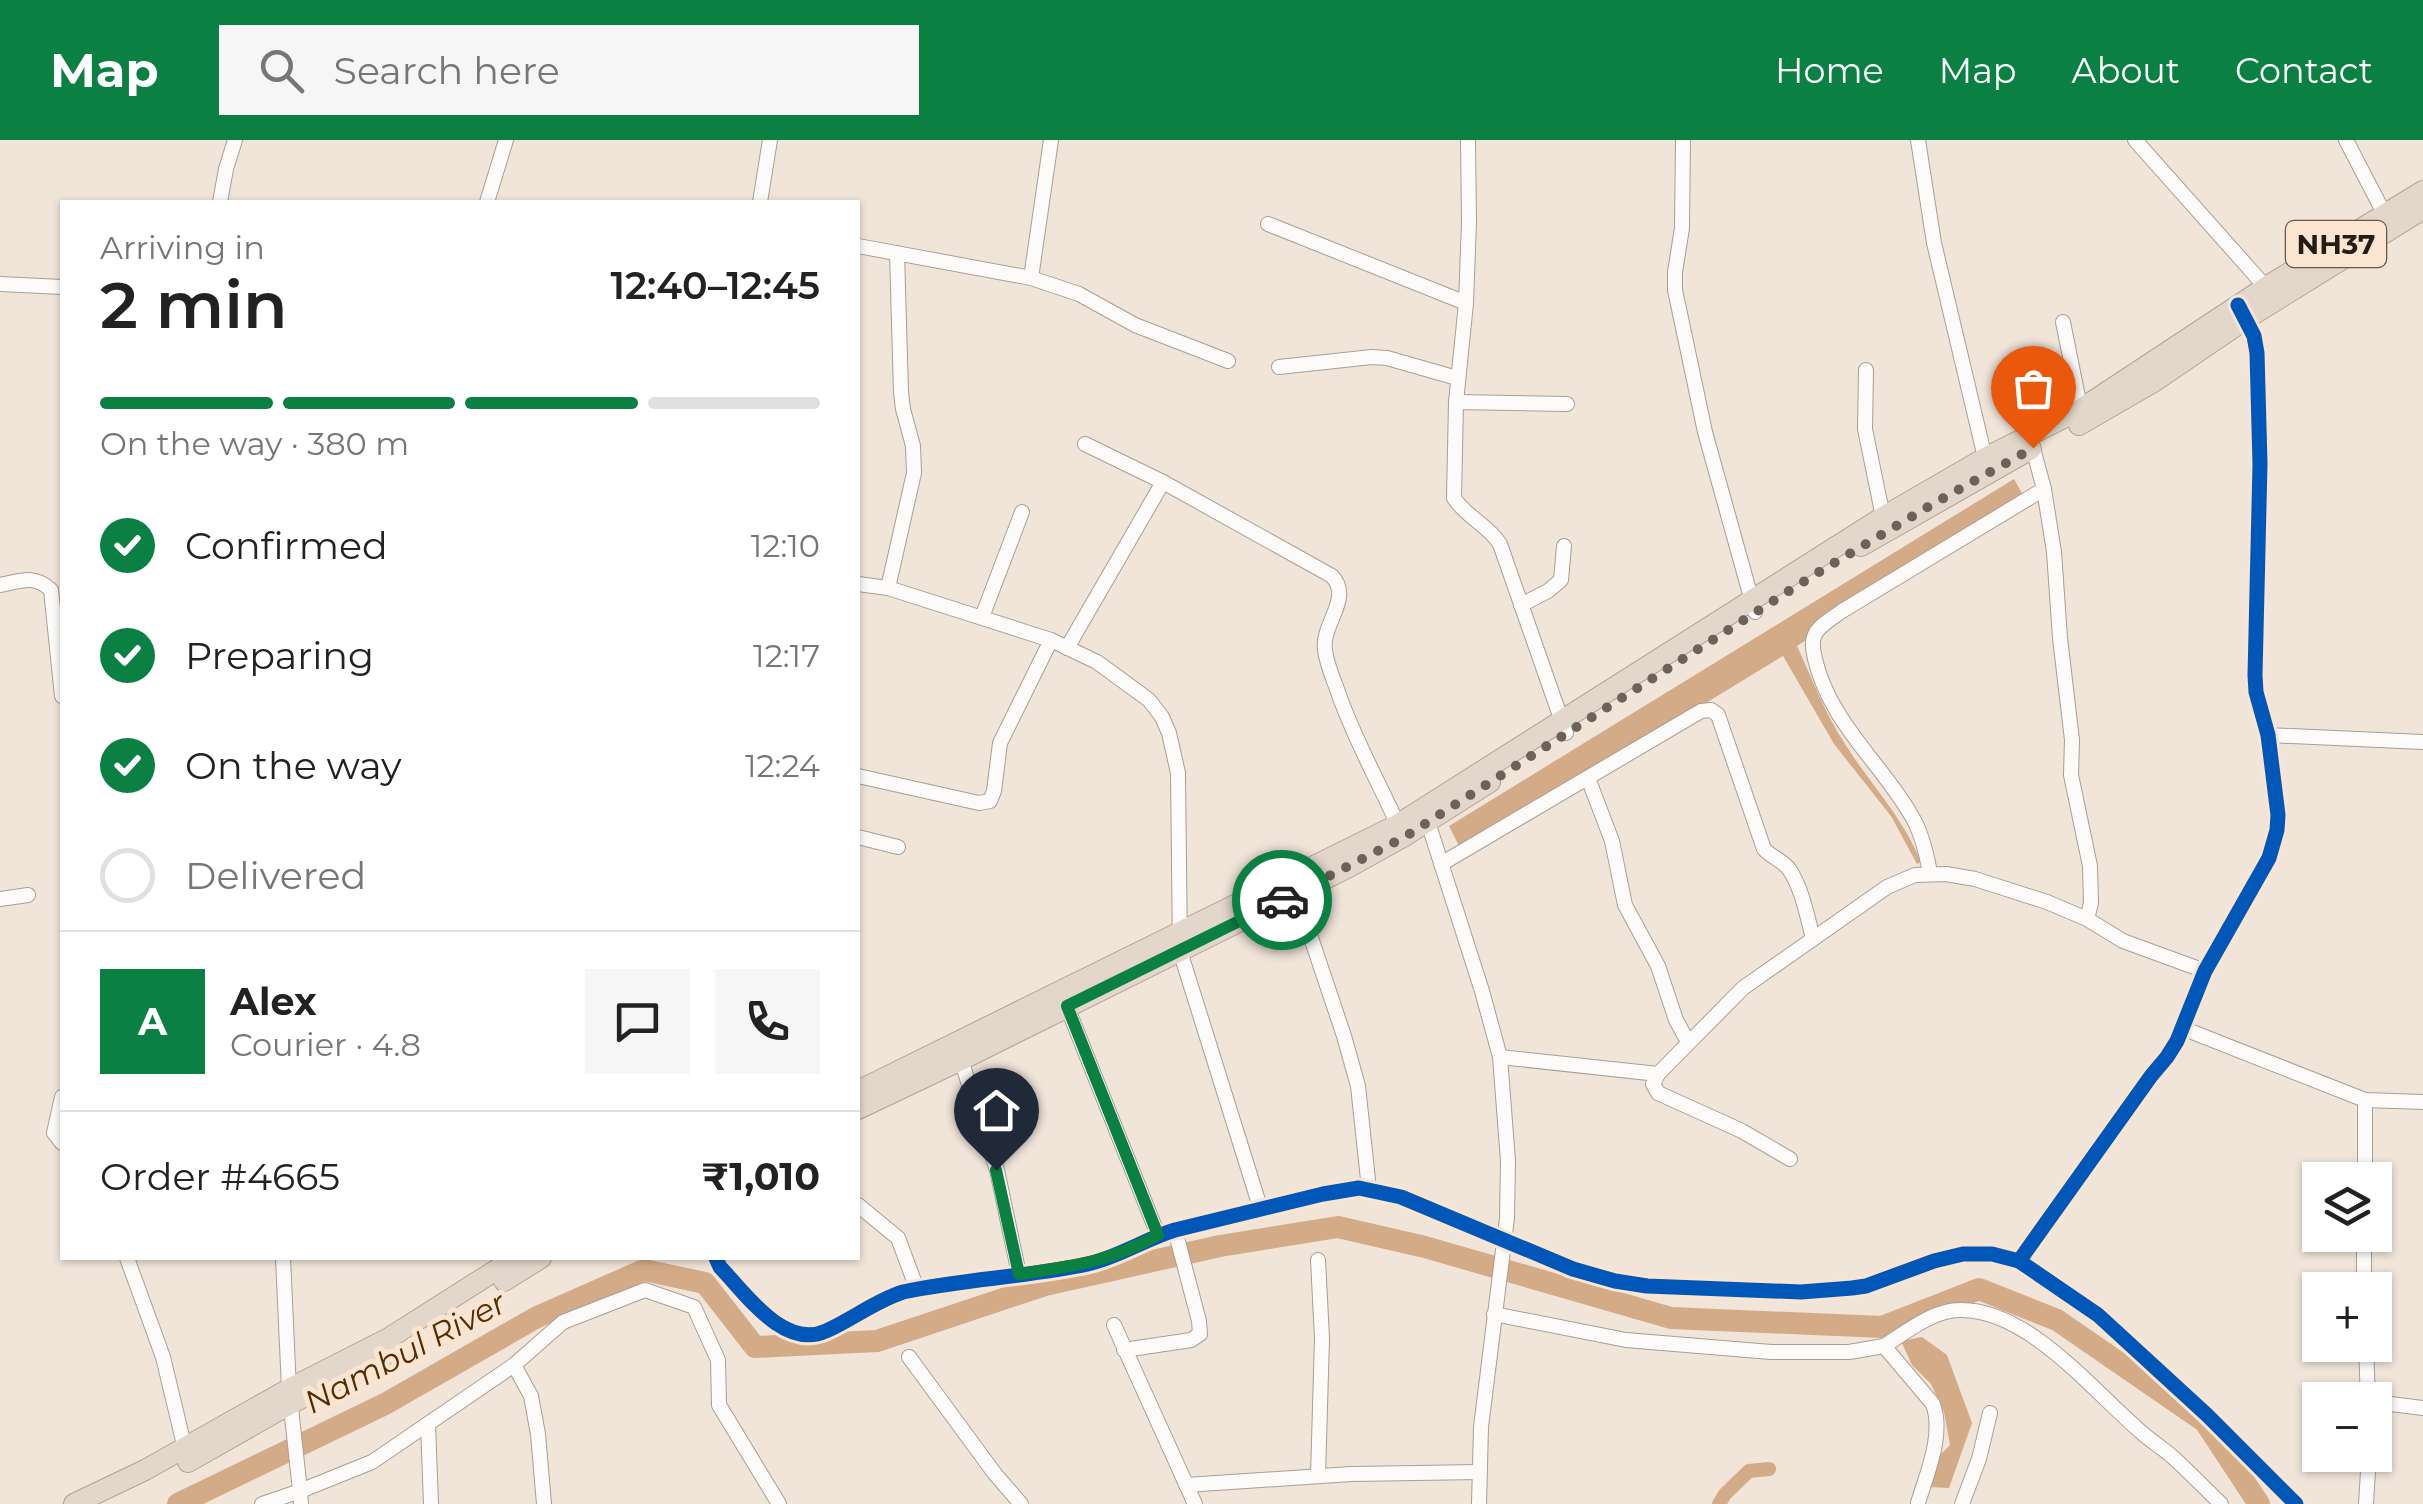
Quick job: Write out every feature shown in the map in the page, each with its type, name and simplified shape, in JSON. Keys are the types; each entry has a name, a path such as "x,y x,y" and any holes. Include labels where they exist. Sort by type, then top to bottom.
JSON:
{"highway":[{"name":"NH37","path":"1180,941 1296,893 1400,831 1753,605 1882,517 2155,381 2242,312 2388,222 2423,191"},
{"name":"NH37","path":"2388,222 2423,209"},
{"name":"NH37","path":"1753,605 1878,536 1987,465"},
{"name":"NH37","path":"860,1108 927,1067 1180,941 1321,864 1400,831"},
{"name":"NH37","path":"860,1090 927,1067 962,1060 1064,999"},
{"path":"107,1504 187,1463 512,1260"},
{"path":"74,1504 398,1348 538,1260"}],"street":[{"path":"220,200 235,140"},
{"path":"488,200 506,140"},
{"path":"760,200 770,140"},
{"path":"1031,278 1050,140"},
{"path":"1468,140 1470,222 1457,378 1454,498 1500,544 1564,727"},
{"path":"1684,140 1682,228 1675,290 1705,432 1753,605"},
{"path":"1918,140 1934,244 1987,465"},
{"path":"2135,140 2272,294"},
{"path":"2346,140 2388,222"},
{"path":"1268,224 1466,302"},
{"path":"860,246 1031,278 1080,294 1134,326 1228,362"},
{"path":"888,588 915,458 901,392 897,253"},
{"path":"0,284 60,287"},
{"path":"2019,1261 2167,1057 2205,971 2274,843 2278,816 2268,735 2254,675 2259,375 2256,344 2242,312"},
{"path":"2062,322 2082,416"},
{"path":"1279,367 1372,357 1457,378"},
{"path":"1866,370 1865,428 1882,517"},
{"path":"1456,402 1568,404"},
{"path":"2031,441 2044,488 2054,552 2072,740 2071,775 2090,866 2087,920"},
{"path":"1085,444 1163,482 1337,582 1339,598 1324,641 1329,668 1353,735 1400,831"},
{"path":"1067,648 1163,482"},
{"path":"1930,874 1916,824 1832,704 1819,676 1813,638 1842,612 2044,488"},
{"path":"982,618 1022,512"},
{"path":"1521,605 1561,580 1564,546"},
{"path":"0,585 41,580 51,590 60,677"},
{"path":"860,584 888,588 1050,640 1097,662 1149,700 1162,717 1178,773 1180,941 1261,1210"},
{"path":"860,776 980,803 990,801 1000,743 1050,640"},
{"path":"1441,864 1700,712 1715,711 1764,849 1792,874 1813,938"},
{"path":"2268,735 2423,742"},
{"path":"1588,778 1612,841 1626,906 1658,966 1676,1020 1688,1042"},
{"path":"1426,815 1500,1056 1508,1161 1507,1218 1481,1427 1479,1504"},
{"path":"860,837 898,847"},
{"path":"1790,1158 1658,1094 1653,1084 1688,1042 1743,988 1898,881 1930,874 1975,880 2047,902 2124,941 2205,971"},
{"path":"1296,893 1358,1086 1370,1188"},
{"path":"0,899 28,894"},
{"path":"1064,999 1158,1235"},
{"path":"2182,1028 2365,1100 2423,1102"},
{"path":"1500,1056 1658,1074"},
{"path":"962,1060 996,1170 1019,1274"},
{"path":"2364,1162 2365,1100"},
{"path":"60,1106 54,1134 60,1142"},
{"path":"717,1260 775,1324 803,1335 827,1331 886,1298 917,1289 1088,1264 1121,1254 1158,1235 1176,1234 1349,1189 1370,1188 1401,1197 1502,1248 1615,1281 1647,1286 1801,1292 1852,1288 1963,1254 1992,1254 2019,1261 2098,1315 2208,1414 2296,1504"},
{"path":"860,1207 898,1238 917,1289"},
{"path":"1124,1350 1191,1340 1200,1334 1200,1321 1176,1234"},
{"path":"128,1260 163,1357 185,1448"},
{"path":"283,1260 290,1399 301,1498"},
{"path":"1318,1260 1322,1338 1318,1476"},
{"path":"262,1504 301,1498 372,1462 514,1365 563,1322 645,1290 694,1307 718,1360 719,1405 779,1504"},
{"path":"1494,1313 1626,1340 1799,1353 1849,1352 1884,1346 1924,1322 1956,1310 1978,1311 2013,1323 2037,1338 2175,1458 2221,1504"},
{"path":"1114,1325 1195,1504"},
{"path":"1884,1346 1933,1404 1936,1413 1931,1460 1919,1504"},
{"path":"909,1357 1021,1504"},
{"path":"514,1365 531,1396 544,1504"},
{"path":"2392,1404 2423,1408"},
{"path":"1962,1504 1990,1414"},
{"path":"428,1424 431,1504"},
{"path":"1186,1485 1318,1476 1480,1472"},
{"path":"2366,1504 2368,1472"}],"shaded area":[{"path":"2014,479 2024,497 1797,646 1838,732 1896,815 1921,862 1917,864 1891,816 1834,744 1783,656 1460,848 1449,826"},
{"path":"1922,1337 1947,1355 1972,1423 1949,1488 1928,1487 1934,1461 1950,1445 1944,1412 1931,1384 1912,1365 1901,1341"}],"waterway":[{"name":"Nambul River","path":"178,1504 385,1404 537,1317 644,1270 705,1283 755,1347 877,1341 1045,1285 1220,1246 1338,1227 1425,1247 1671,1318 1882,1327 1979,1289 2057,1320 2205,1422 2259,1504"},
{"path":"1719,1504 1749,1471 1769,1469"}],"cycle path":[{"path":"2019,1261 2177,1041 2205,971 2269,858 2277,830 2268,735 2255,675 2260,464 2257,353 2254,336 2238,305"},
{"path":"717,1260 767,1316 795,1333 810,1335 826,1331 903,1292 1088,1264 1175,1230 1359,1188 1401,1197 1573,1269 1647,1286 1801,1292 1852,1288 1934,1261 1963,1254 1992,1254 2019,1261 2098,1315 2296,1504"}],"way so far":[{"path":"1282,900 1403,838 1814,575 2033,448"}],"route":[{"path":"996,1170 1019,1274 1088,1264 1121,1254 1158,1235 1067,1006 1282,900"}]}
